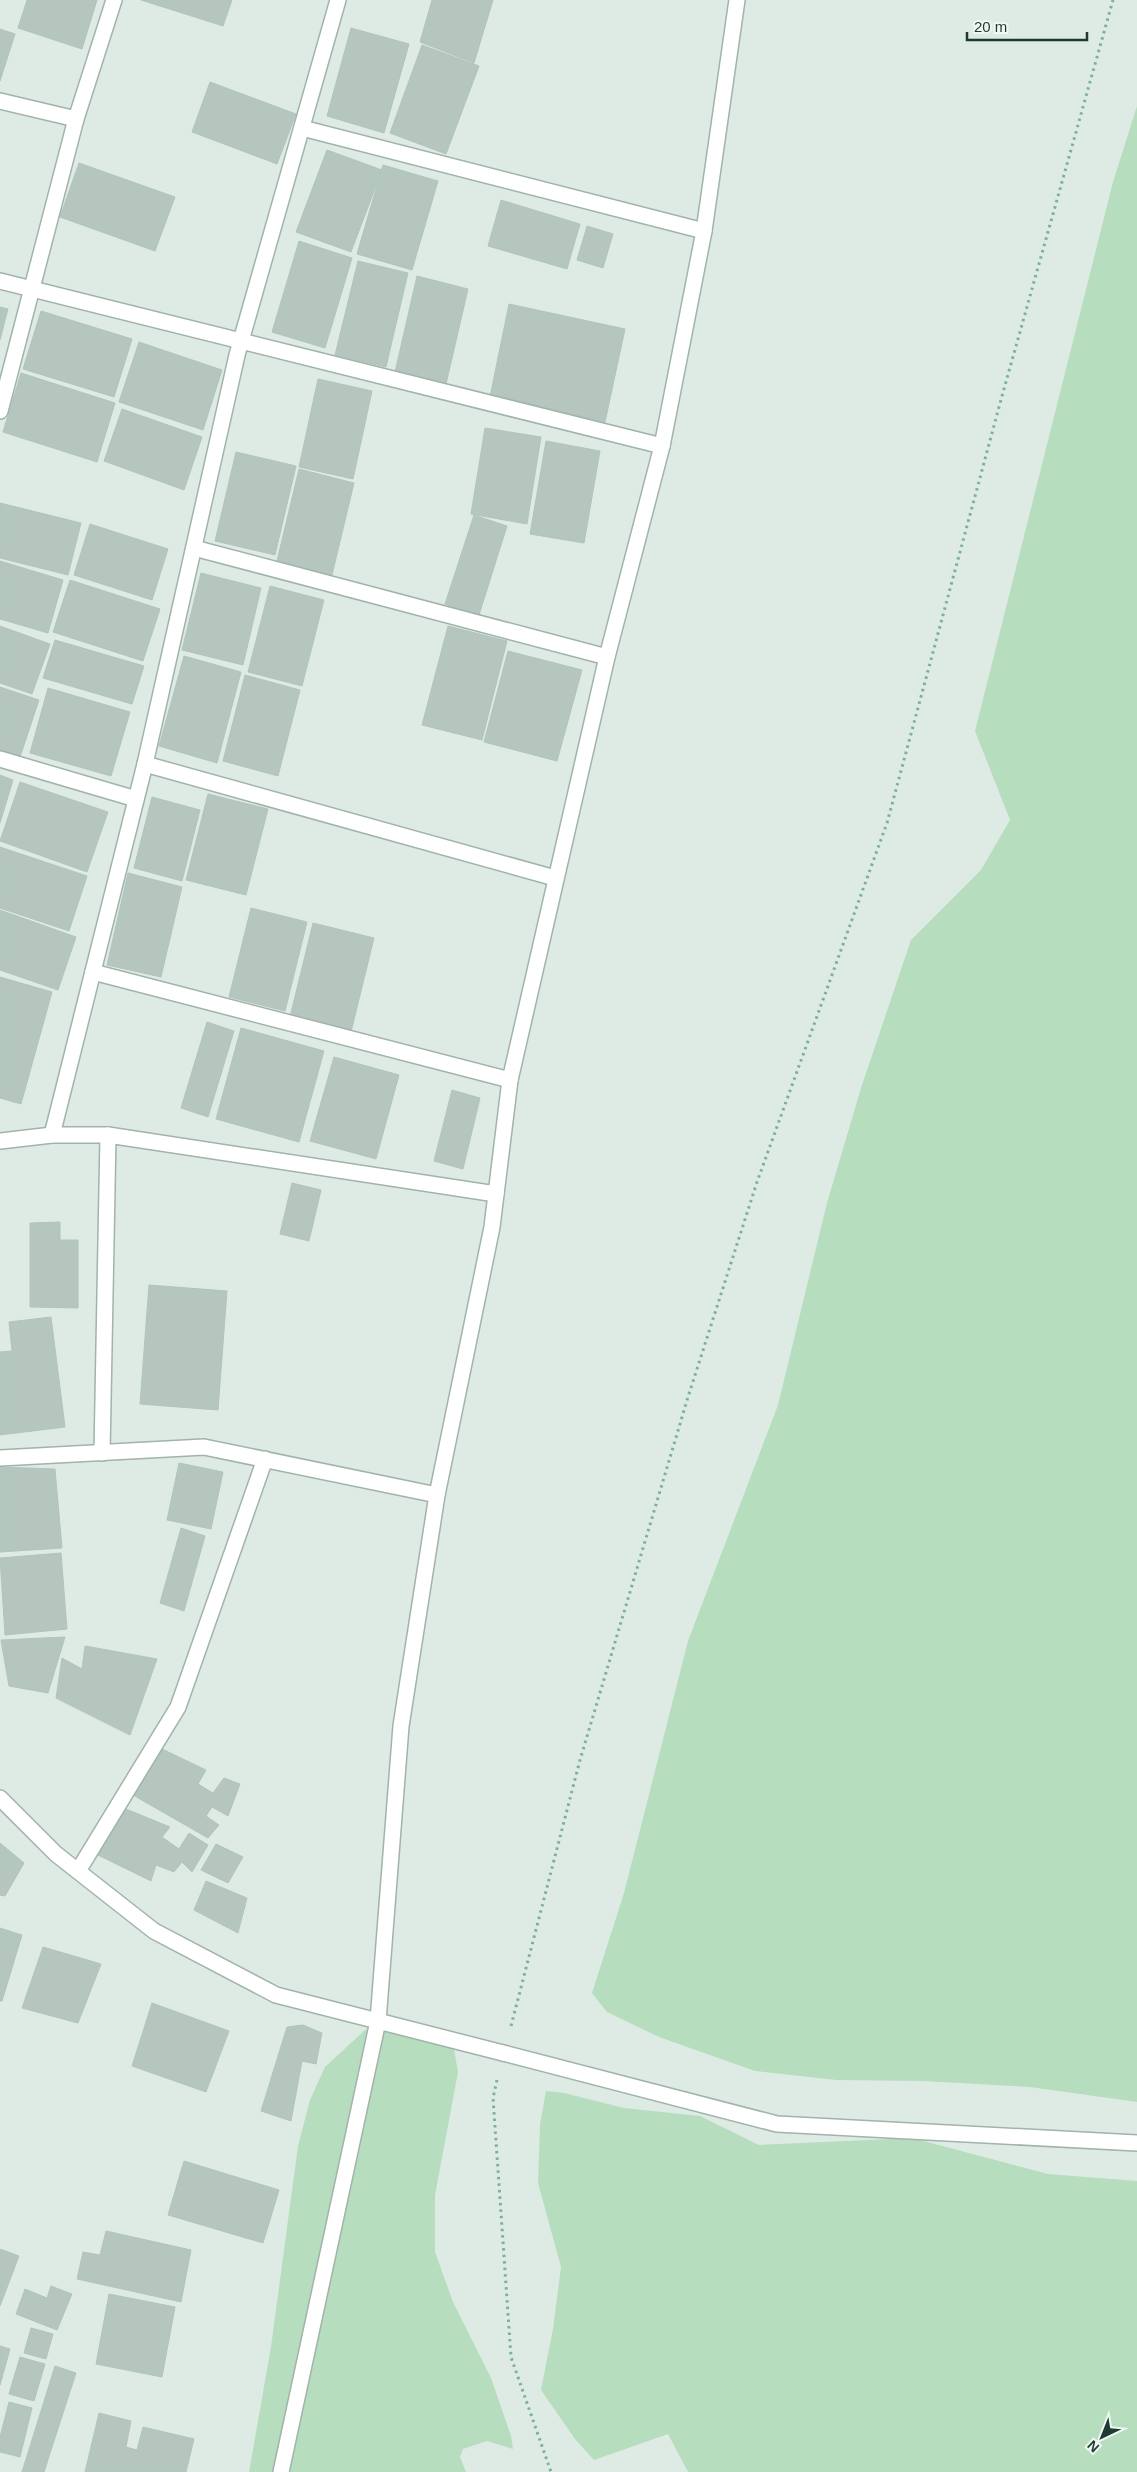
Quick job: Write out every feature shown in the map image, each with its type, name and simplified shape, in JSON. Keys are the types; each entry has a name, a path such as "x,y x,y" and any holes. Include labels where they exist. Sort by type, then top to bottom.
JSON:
{"street":[{"path":"1,406 76,119 114,0"},
{"path":"52,1135 145,764 242,341 338,0"},
{"path":"281,2472 378,2021 401,1726 437,1494 492,1227 510,1080 607,657 662,446 704,231 737,0"},
{"path":"0,101 76,119"},
{"path":"302,128 704,231"},
{"path":"0,281 662,446"},
{"path":"194,548 607,657"},
{"path":"0,759 136,800"},
{"path":"145,764 555,878"},
{"path":"93,972 510,1080"},
{"path":"0,1141 52,1135 108,1134 496,1194"},
{"path":"102,1453 108,1134"},
{"path":"0,1458 204,1447 437,1494"},
{"path":"78,1871 178,1707 265,1459"},
{"path":"0,1798 56,1854 154,1931 276,1995 777,2124 1137,2143"}],"path":[{"path":"550,2472 511,2358 493,2098 580,1760 688,1397 758,1182 888,823 1002,396 1113,0"}],"green space":[{"path":"1137,106 1137,2102 1030,2087 923,2081 836,2080 755,2071 659,2037 607,2012 592,1993 624,1893 688,1641 778,1405 827,1203 861,1088 911,940 981,870 1010,820 975,731 1113,182"},
{"path":"409,2022 442,2029 453,2044 458,2072 435,2195 435,2252 453,2302 491,2378 511,2436 513,2449 487,2441 463,2449 460,2457 466,2472 249,2472 271,2347 298,2146 310,2100 325,2067 365,2030 393,2030"},
{"path":"546,2091 564,2093 624,2108 700,2116 759,2145 912,2138 1048,2174 1137,2181 1137,2472 688,2472 668,2434 594,2460 575,2439 541,2390 553,2329 561,2267 538,2183 540,2125"}],"building":[{"path":"27,0 97,0 82,49 18,28"},
{"path":"141,0 232,0 223,26"},
{"path":"432,0 493,0 474,63 420,42"},
{"path":"351,28 409,44 384,133 327,116"},
{"path":"0,29 15,34 0,81"},
{"path":"422,45 479,66 446,154 390,133"},
{"path":"210,82 296,114 277,164 192,132"},
{"path":"327,150 382,170 351,252 296,232"},
{"path":"79,163 175,197 155,251 60,217"},
{"path":"383,165 438,181 412,270 357,254"},
{"path":"501,200 580,224 567,269 488,246"},
{"path":"587,226 613,234 603,268 577,260"},
{"path":"299,241 352,258 325,348 272,332"},
{"path":"358,261 408,273 386,367 335,355"},
{"path":"417,276 468,289 446,384 395,372"},
{"path":"509,304 625,329 605,422 490,397"},
{"path":"0,307 8,309 0,340"},
{"path":"41,311 132,339 114,397 23,369"},
{"path":"139,342 222,370 203,430 119,402"},
{"path":"21,373 115,403 97,462 3,432"},
{"path":"318,379 372,391 353,479 299,467"},
{"path":"122,409 202,437 184,490 104,461"},
{"path":"485,428 541,437 527,524 471,514"},
{"path":"546,441 600,451 584,543 530,534"},
{"path":"236,452 296,466 275,555 215,541"},
{"path":"299,469 354,483 332,575 277,561"},
{"path":"0,503 81,523 68,575 0,558"},
{"path":"474,515 507,526 479,615 445,604"},
{"path":"90,524 168,549 152,600 74,575"},
{"path":"0,561 63,580 48,633 0,619"},
{"path":"201,573 261,588 243,665 182,650"},
{"path":"70,580 160,609 143,661 53,632"},
{"path":"270,586 324,600 302,686 248,672"},
{"path":"0,626 50,644 32,694 0,683"},
{"path":"448,626 507,641 482,740 422,725"},
{"path":"55,640 144,666 132,704 43,678"},
{"path":"508,651 582,670 557,761 484,742"},
{"path":"184,656 241,672 217,763 159,746"},
{"path":"245,675 300,690 278,776 223,761"},
{"path":"0,687 39,700 20,757 0,750"},
{"path":"48,688 130,712 111,776 30,753"},
{"path":"0,775 13,780 0,823"},
{"path":"20,782 108,812 87,872 0,841"},
{"path":"208,794 268,809 246,895 186,880"},
{"path":"152,797 200,810 182,881 134,868"},
{"path":"0,847 87,876 69,931 0,908"},
{"path":"128,873 182,887 161,977 107,965"},
{"path":"251,908 307,922 285,1011 229,997"},
{"path":"0,910 76,937 58,990 0,970"},
{"path":"313,923 374,938 351,1032 290,1017"},
{"path":"0,977 52,992 21,1104 0,1098"},
{"path":"207,1022 234,1031 208,1117 181,1108"},
{"path":"241,1028 324,1051 299,1142 216,1119"},
{"path":"334,1057 399,1075 376,1159 310,1141"},
{"path":"452,1090 480,1098 463,1169 434,1161"},
{"path":"292,1183 321,1190 309,1241 280,1234"},
{"path":"60,1222 60,1240 78,1240 78,1308 30,1307 30,1223"},
{"path":"149,1285 227,1291 218,1410 140,1404"},
{"path":"51,1317 65,1427 0,1435 0,1352 12,1351 9,1322"},
{"path":"179,1463 223,1472 211,1529 167,1520"},
{"path":"0,1467 55,1469 62,1548 0,1552"},
{"path":"181,1528 205,1536 184,1611 160,1603"},
{"path":"61,1553 67,1629 5,1635 0,1558"},
{"path":"65,1637 48,1693 9,1686 1,1640"},
{"path":"85,1646 157,1659 130,1735 56,1698 62,1658 82,1669"},
{"path":"162,1749 206,1770 198,1784 213,1793 224,1778 240,1784 228,1816 212,1807 206,1816 219,1825 208,1838 133,1795"},
{"path":"126,1809 170,1827 162,1837 179,1849 189,1833 208,1845 192,1872 182,1862 174,1872 156,1865 151,1881 98,1855"},
{"path":"0,1843 24,1863 5,1896 0,1895"},
{"path":"216,1844 243,1857 228,1883 201,1870"},
{"path":"206,1881 247,1898 238,1933 194,1910"},
{"path":"0,1928 22,1935 2,2001 0,2001"},
{"path":"43,1947 101,1964 78,2023 22,2008"},
{"path":"152,2003 229,2031 206,2092 132,2066"},
{"path":"303,2025 322,2033 316,2064 302,2061 291,2121 261,2111 287,2027"},
{"path":"184,2161 279,2190 263,2243 168,2215"},
{"path":"106,2231 191,2250 181,2302 77,2279 83,2252 100,2255"},
{"path":"0,2249 19,2256 0,2306"},
{"path":"51,2286 72,2294 57,2330 16,2314 25,2289 47,2298"},
{"path":"109,2294 175,2307 162,2377 96,2364"},
{"path":"31,2328 53,2334 46,2359 24,2353"},
{"path":"0,2346 10,2349 0,2385"},
{"path":"20,2357 45,2364 34,2401 9,2394"},
{"path":"55,2366 76,2373 44,2472 22,2472"},
{"path":"9,2402 32,2408 20,2457 0,2452 0,2437"},
{"path":"99,2413 131,2421 126,2447 137,2450 143,2427 194,2439 186,2472 85,2472"}]}
